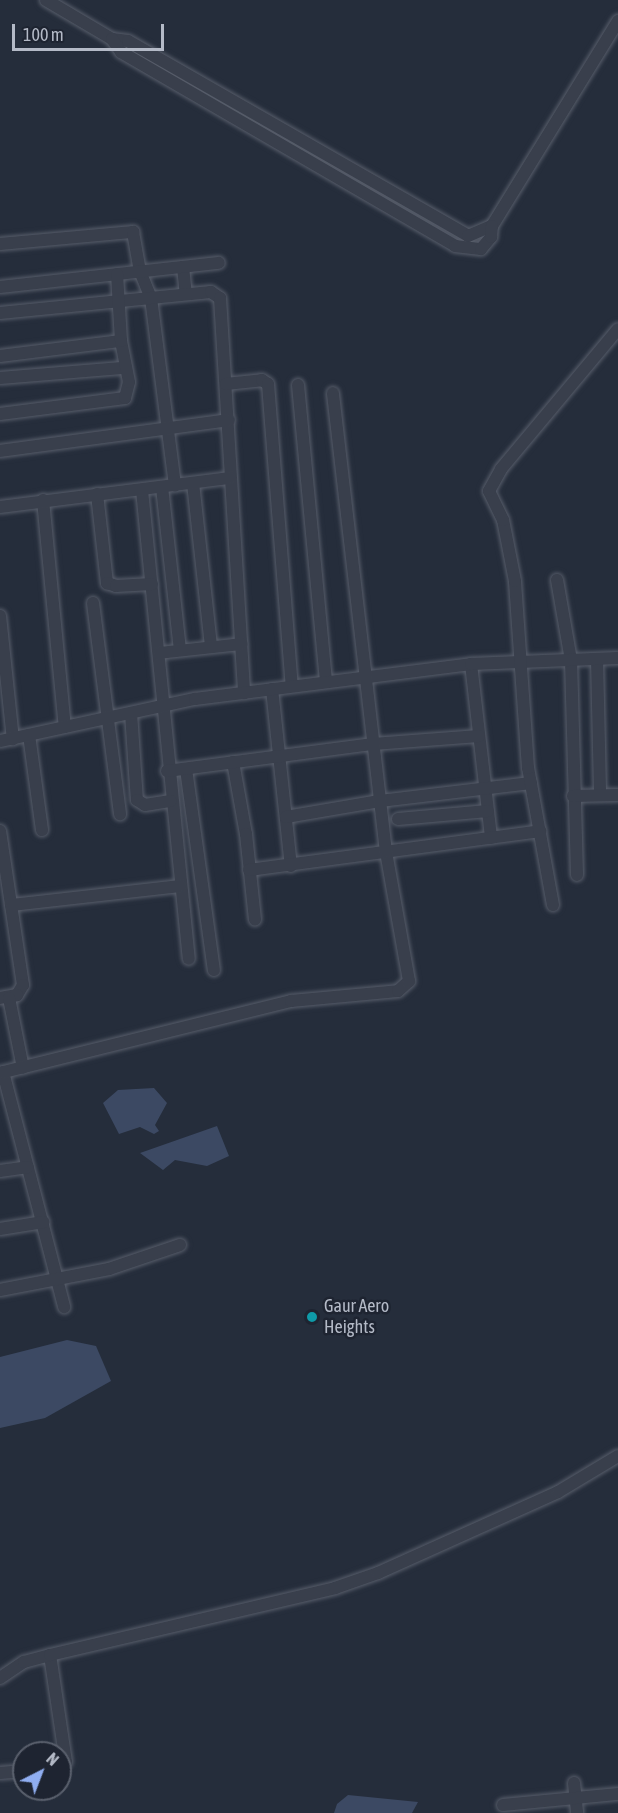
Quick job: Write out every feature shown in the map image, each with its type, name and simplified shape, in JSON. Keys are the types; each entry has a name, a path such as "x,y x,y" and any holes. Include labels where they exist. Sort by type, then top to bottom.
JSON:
{"street":[{"path":"46,0 112,39 128,41 468,236 474,251"},
{"path":"112,39 121,52 455,246 474,251 486,246 492,226 618,21"},
{"path":"468,236 492,226"},
{"path":"0,244 133,232 140,272 151,298 170,428 168,486 180,650"},
{"path":"0,287 219,263"},
{"path":"183,267 186,294"},
{"path":"0,414 125,398 129,382 121,341 117,274"},
{"path":"0,313 211,292 220,298 244,693"},
{"path":"554,905 531,783 515,581 503,520 489,491 501,469 618,329"},
{"path":"0,356 121,341"},
{"path":"0,378 122,368"},
{"path":"226,384 262,380 268,384 292,686"},
{"path":"297,385 326,681"},
{"path":"64,1307 1,1072 291,1001 406,988 409,974 386,852 333,393"},
{"path":"0,452 229,420"},
{"path":"0,507 230,478"},
{"path":"193,483 211,647"},
{"path":"142,490 159,653 167,771 189,959"},
{"path":"97,494 107,583 116,586 152,584"},
{"path":"43,500 65,727"},
{"path":"557,580 571,660 573,796 577,874"},
{"path":"93,603 105,719 120,814"},
{"path":"0,616 13,739"},
{"path":"159,653 242,644"},
{"path":"0,741 162,706 326,681 471,664 618,658"},
{"path":"597,659 600,795"},
{"path":"471,664 491,838"},
{"path":"273,689 291,866"},
{"path":"130,713 137,800 145,805 171,801"},
{"path":"29,735 42,830"},
{"path":"167,771 373,744 479,736"},
{"path":"233,762 255,920"},
{"path":"186,769 214,970"},
{"path":"286,817 380,801 531,783"},
{"path":"573,796 618,795"},
{"path":"398,819 488,810"},
{"path":"0,831 23,985 22,992 4,998 23,1068"},
{"path":"249,870 540,831"},
{"path":"11,905 181,886"},
{"path":"0,1171 28,1167"},
{"path":"0,1229 43,1222"},
{"path":"0,1290 58,1281 180,1245"},
{"path":"3,1673 50,1655 335,1588 378,1573 558,1492 618,1456"},
{"path":"50,1655 63,1741"},
{"path":"574,1783 576,1807"},
{"path":"503,1805 576,1807 618,1794"}],"water":[{"path":"154,1088 167,1103 155,1125 159,1131 154,1134 140,1127 119,1134 103,1103 118,1090"},
{"path":"217,1126 229,1156 207,1166 175,1160 163,1170 140,1153"},
{"path":"67,1340 96,1346 111,1381 45,1418 0,1428 0,1357"},
{"path":"348,1795 418,1802 412,1813 334,1813 337,1804"}],"place":[{"name":"Gaur Aero Heights","path":"312,1317"}]}
